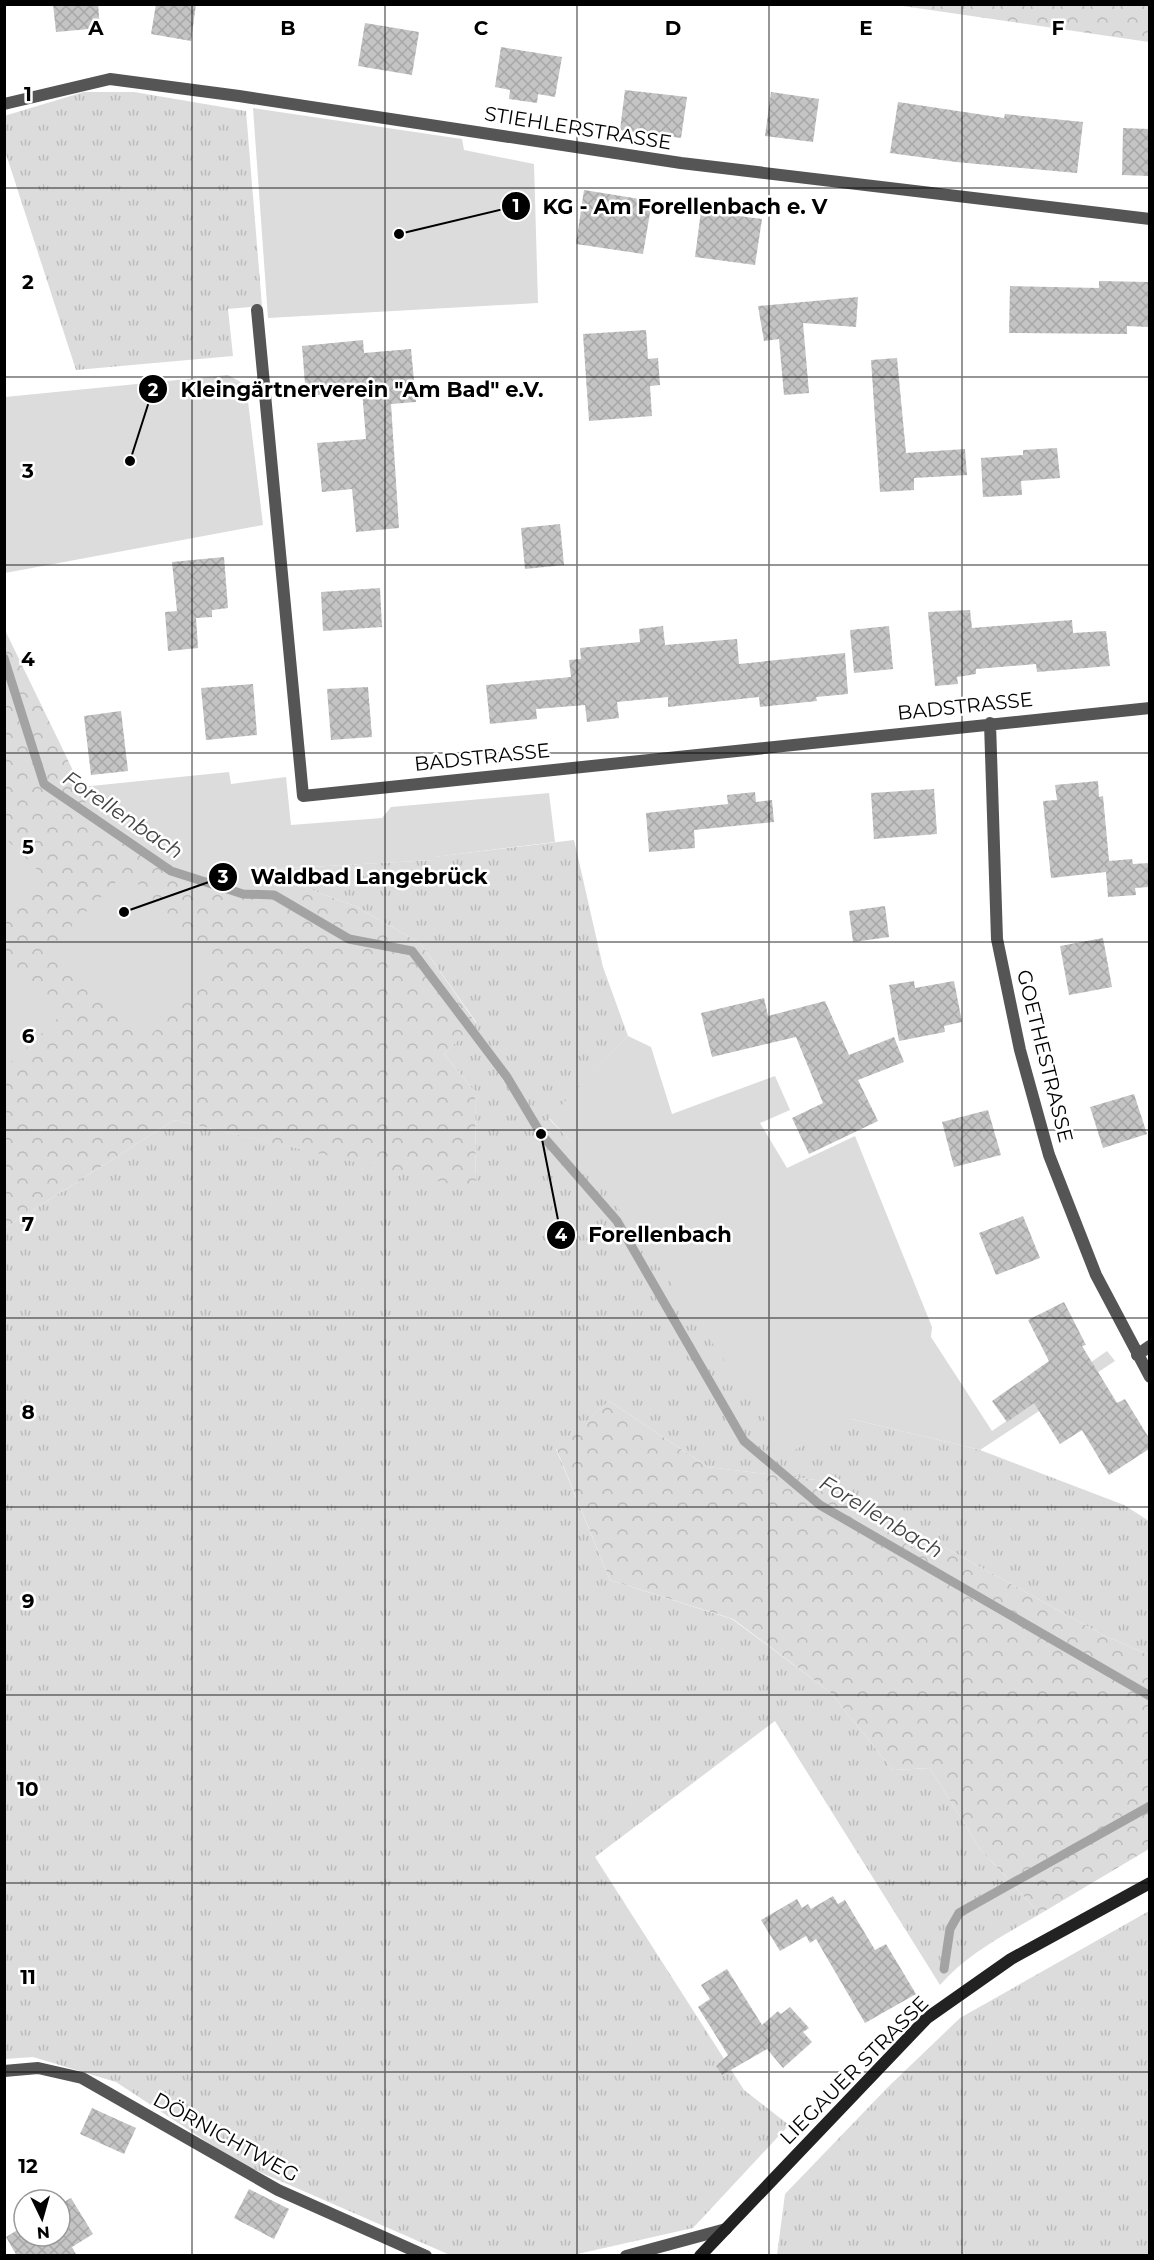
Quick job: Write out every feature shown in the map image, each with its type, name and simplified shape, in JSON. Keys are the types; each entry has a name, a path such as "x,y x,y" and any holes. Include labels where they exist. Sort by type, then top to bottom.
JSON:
{"main road":[{"name":"LIEGAUER STRASSE","path":"700,2256 927,2018 1011,1959 1149,1883"}],"street":[{"name":"STIEHLERSTRASSE","path":"4,104 110,79 239,96 681,163 1149,219"},
{"name":"BADSTRASSE","path":"257,310 303,796 1149,708"},
{"name":"GOETHESTRASSE","path":"990,723 997,939 1020,1050 1054,1166 1096,1275 1149,1377"},
{"path":"1137,1354 1149,1346"},
{"name":"DÖRNICHTWEG","path":"4,2071 38,2068 82,2078 278,2190 426,2256"},
{"path":"626,2256 726,2229"}],"green space":[{"path":"896,5 1149,5 1149,42"},
{"path":"84,92 134,92 246,111 262,306 228,309 233,356 76,370 5,151 4,116"},
{"path":"253,108 462,139 464,150 534,164 538,303 268,318"},
{"path":"228,375 246,385 263,525 5,573 5,397"},
{"path":"4,628 81,787 88,808 174,869 257,870 355,906 420,943 476,1023 444,1054 475,1092 476,1190 174,1120 5,1228"},
{"path":"229,772 231,784 286,777 291,825 382,818 391,807 549,793 555,842 434,857 434,860 257,870 244,891 174,869 87,808 81,787"},
{"path":"4,837 48,880 10,918 5,913"},
{"path":"574,840 603,967 628,1036 549,1119 852,1419 980,1450 1124,1505 1149,1521 1149,1655 1103,1635 825,1481 708,1467 609,1401 556,1449 610,1580 732,1619 830,1692 893,1770 930,1768 980,1849 1040,1914 974,1954 940,1985 775,1721 595,1857 744,2090 789,2125 693,2228 573,2255 450,2255 239,2163 116,2082 33,2057 5,2059 5,1228 174,1120 476,1189 475,1092 444,1054 476,1022 420,943 355,906 257,870 433,860 433,857"},
{"path":"126,872 220,966 144,1042 50,948"},
{"path":"5,961 58,1018 5,1068"},
{"path":"628,1036 651,1047 672,1114 775,1076 790,1110 760,1123 787,1168 855,1136 932,1327 931,1337 992,1431 1107,1351 1115,1361 980,1450 852,1419 789,1453 573,1143 549,1118"},
{"path":"609,1401 708,1467 825,1481 1103,1635 1149,1655 1149,1849 1040,1914 980,1849 930,1768 893,1770 830,1692 733,1619 610,1580 556,1448"},
{"path":"1149,1911 1149,2255 777,2255 785,2194 888,2087 960,2018"}],"building":[{"path":"53,4 98,4 100,28 56,32"},
{"path":"156,4 196,4 191,41 151,34"},
{"path":"365,23 419,32 412,75 358,66"},
{"path":"501,47 562,57 555,97 538,94 537,103 509,99 510,90 495,87"},
{"path":"625,90 687,97 681,138 620,130"},
{"path":"771,92 819,99 813,142 765,136"},
{"path":"898,102 1004,118 1005,114 1083,122 1077,173 956,162 890,153"},
{"path":"1123,128 1149,129 1149,176 1122,175"},
{"path":"584,190 652,201 643,254 576,244"},
{"path":"701,211 762,219 755,265 695,257"},
{"path":"1099,281 1148,282 1148,327 1127,326 1127,334 1009,333 1010,286 1099,288"},
{"path":"858,297 856,327 803,323 809,393 784,395 779,339 764,341 758,306"},
{"path":"646,330 648,359 658,358 660,385 650,386 652,416 589,421 583,334"},
{"path":"363,340 364,353 411,349 416,402 391,404 399,528 356,532 352,489 322,492 317,443 366,439 362,391 306,396 302,346"},
{"path":"897,358 906,453 965,449 967,475 914,478 914,490 880,492 871,360"},
{"path":"1057,448 1060,478 1021,481 1022,495 983,497 981,458 1023,455 1023,450"},
{"path":"560,524 564,565 525,569 521,528"},
{"path":"224,557 228,608 212,610 212,617 196,618 198,648 168,651 165,612 177,611 172,562"},
{"path":"380,588 382,627 323,631 321,592"},
{"path":"970,610 972,628 1072,620 1073,633 1106,631 1110,666 1037,672 1036,664 976,669 976,674 957,677 958,684 935,686 928,612"},
{"path":"663,626 665,645 737,639 739,664 845,653 848,694 816,697 817,701 760,707 759,697 668,707 668,697 617,702 619,718 587,722 585,705 536,709 537,719 490,724 486,685 571,677 569,660 581,659 580,648 640,642 639,629"},
{"path":"889,626 893,669 854,673 850,630"},
{"path":"253,684 257,735 206,740 201,688"},
{"path":"368,687 372,737 331,740 327,689"},
{"path":"121,711 128,771 91,775 84,716"},
{"path":"1098,781 1099,797 1103,796 1109,861 1132,859 1133,864 1149,863 1149,887 1135,888 1136,895 1108,897 1106,872 1051,878 1043,801 1057,800 1055,785"},
{"path":"934,789 937,834 874,839 871,793"},
{"path":"755,792 756,802 772,800 774,822 694,830 695,848 649,852 646,813 728,804 727,795"},
{"path":"885,906 889,937 853,942 849,911"},
{"path":"1103,938 1112,987 1069,995 1060,946"},
{"path":"914,981 915,988 954,981 962,1022 944,1026 945,1032 899,1041 889,985"},
{"path":"764,998 768,1016 825,1001 849,1055 894,1037 904,1062 858,1080 878,1121 809,1154 792,1118 823,1103 796,1037 712,1057 701,1013"},
{"path":"1134,1094 1147,1134 1103,1148 1090,1107"},
{"path":"988,1110 1001,1155 954,1167 942,1122"},
{"path":"1023,1216 1040,1258 996,1275 979,1233"},
{"path":"1064,1302 1086,1345 1082,1346 1117,1403 1125,1399 1149,1438 1149,1449 1109,1475 1082,1430 1060,1444 1034,1403 1007,1422 992,1401 1049,1361 1028,1320"},
{"path":"833,1896 838,1904 845,1900 875,1950 886,1944 916,1994 865,2023 816,1939 810,1943 806,1936 780,1951 761,1920 797,1899 802,1908 808,1904 811,1909"},
{"path":"727,1969 762,2025 778,2011 781,2014 790,2007 809,2028 803,2032 812,2042 783,2068 767,2049 722,2075 716,2066 728,2055 698,2007 710,1999 701,1985"},
{"path":"92,2108 136,2128 124,2154 80,2134"},
{"path":"249,2189 289,2209 274,2239 234,2218"},
{"path":"72,2200 93,2234 72,2247"},
{"path":"12,2233 12,2247 6,2237"},
{"path":"72,2247 77,2256 17,2256 12,2248"}],"waterway":[{"name":"Forellenbach","path":"4,658 44,784 171,871 243,894 274,895 349,939 412,951 507,1077 541,1134 617,1221 744,1441 820,1505 1150,1696"},
{"path":"944,1969 950,1929 959,1913 1150,1806"}],"place":[{"name":"KG - Am Forellenbach e. V","path":"399,234"},
{"name":"Kleingärtnerverein \"Am Bad\" e.V.","path":"130,461"},
{"name":"Waldbad Langebrück","path":"124,912"},
{"name":"Forellenbach","path":"541,1134"}]}
